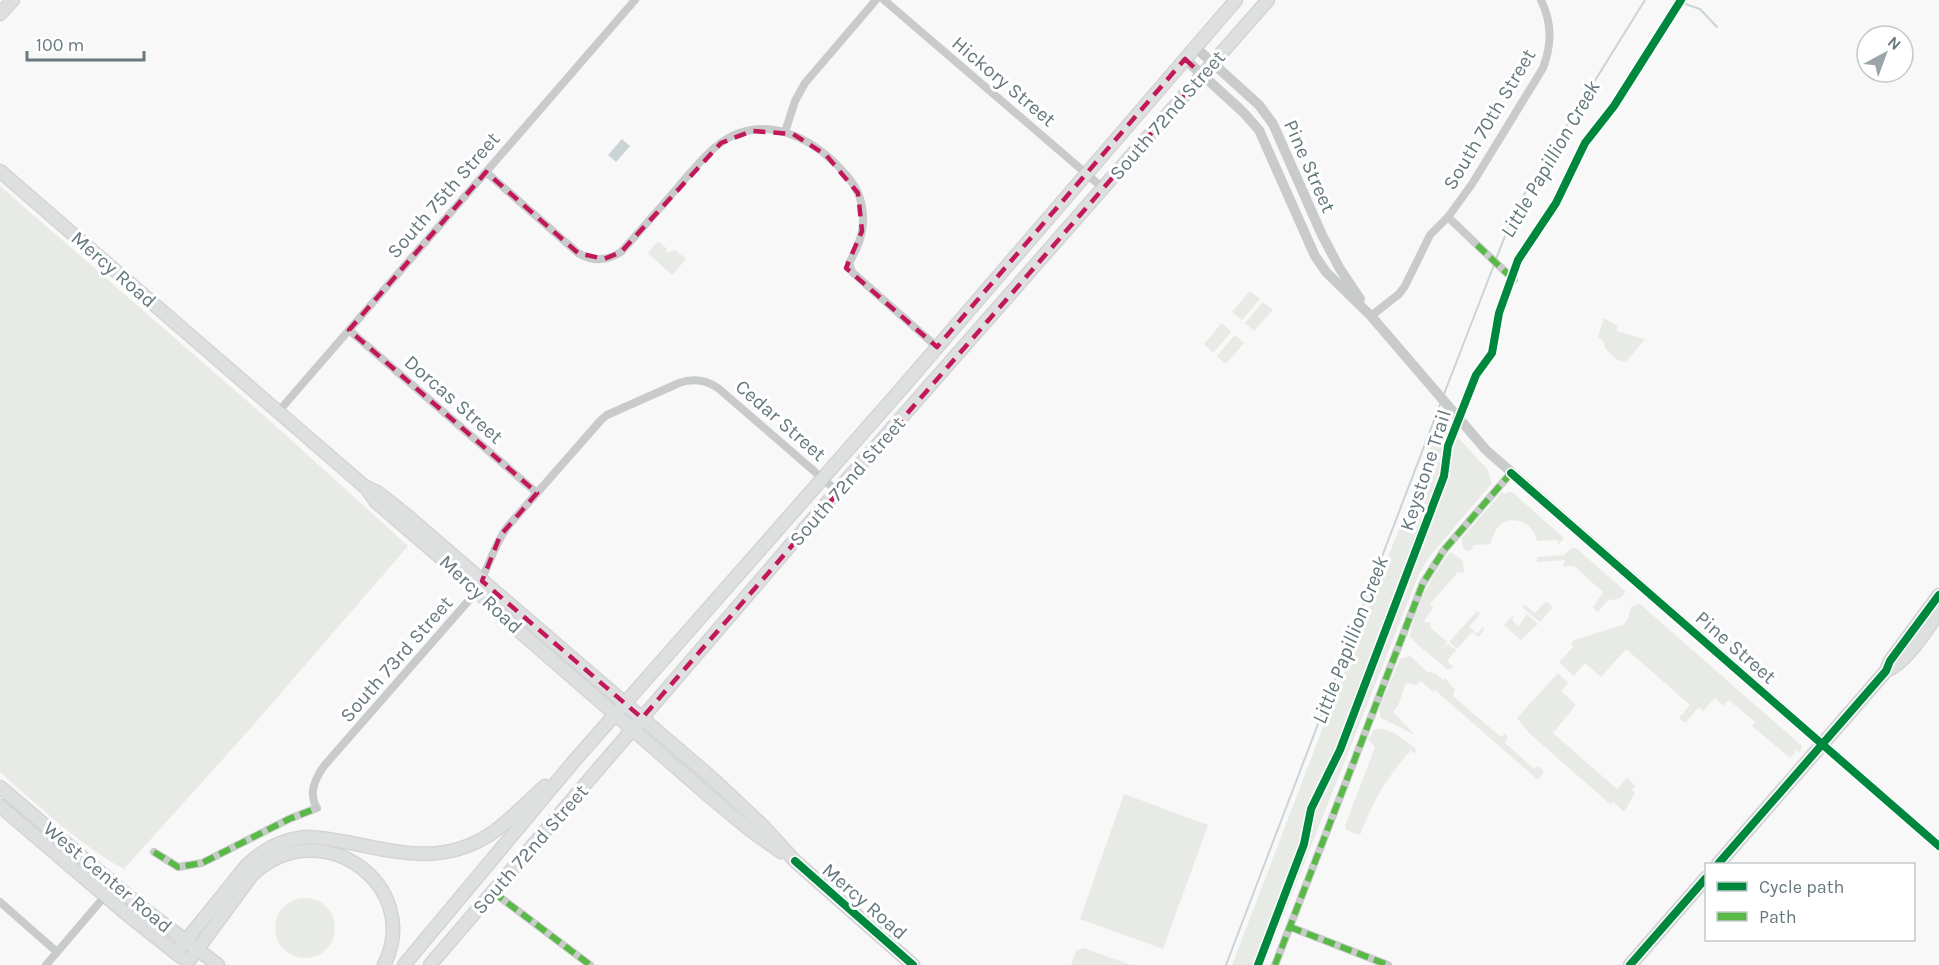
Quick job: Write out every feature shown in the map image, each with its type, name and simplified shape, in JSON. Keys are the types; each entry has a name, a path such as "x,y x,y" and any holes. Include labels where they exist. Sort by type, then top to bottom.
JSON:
{"main road":[{"path":"0,14 13,0"},
{"name":"South 72nd Street","path":"404,965 625,703 937,347 1236,0"},
{"name":"South 72nd Street","path":"431,965 837,491 1268,0"},
{"name":"Mercy Road","path":"0,171 364,486 376,502 625,703 738,803 775,838 795,861"},
{"name":"Mercy Road","path":"479,585 502,616 745,826 795,861 913,965"},
{"path":"1719,863 1886,671 1890,662 1939,595"},
{"path":"1886,671 1896,666 1939,611"},
{"path":"190,963 191,946 247,866 256,856 274,845 309,837 417,855 460,849 474,844 497,829 576,760"},
{"name":"West Center Road","path":"0,787 124,893 218,965"},
{"name":"West Center Road","path":"0,806 105,896 190,963"},
{"path":"176,953 191,946 261,867 296,850 320,850 344,856 365,870 380,886 392,918 390,952 384,965"},
{"path":"1631,965 1705,880"}],"street":[{"name":"South 75th Street","path":"278,412 633,0"},
{"path":"785,132 795,101 805,83 876,0"},
{"name":"Hickory Street","path":"884,0 1103,188"},
{"name":"South 70th Street","path":"1371,316 1399,294 1430,235 1448,217 1472,184 1543,68 1549,51 1550,34 1548,17 1541,0"},
{"name":"Pine Street","path":"1195,47 1255,102 1273,124 1325,241 1340,269 1371,316"},
{"name":"Pine Street","path":"1185,59 1243,112 1259,130 1315,256 1326,272 1371,316 1486,450 1939,846"},
{"path":"486,172 578,253 600,260 613,257 621,252 705,157 721,143 734,135 752,131 774,130 793,134 816,147 840,168 856,188 861,202 863,223 861,239 849,263 852,272 937,347"},
{"path":"1448,217 1514,280"},
{"name":"Dorcas Street","path":"349,330 537,493"},
{"name":"Cedar Street","path":"699,380 718,388 837,491"},
{"name":"South 73rd Street","path":"154,852 178,867 202,863 289,819 317,808 313,800 314,785 324,766 479,585 500,536 601,420 607,415 679,383 699,380"},
{"path":"1275,965 1423,583 1444,550 1511,473"},
{"path":"493,892 591,965"},
{"path":"46,965 105,896"},
{"path":"0,902 57,952"},
{"path":"1290,927 1388,965"}],"highlighted area":[{"path":"1185,59 1202,75 642,718 482,581 500,536 537,493 349,330 486,172 578,253 604,259 621,252 721,143 752,131 793,134 826,155 858,193 862,231 846,268 937,347"}],"shaded area":[{"path":"622,139 630,146 616,162 608,155"},
{"path":"0,186 278,428 408,546 249,730 124,869 75,836 0,772"},
{"path":"658,241 667,249 666,253 675,250 686,259 672,275 648,253"},
{"path":"1250,291 1260,299 1242,320 1232,312"},
{"path":"1263,302 1273,310 1254,331 1245,323"},
{"path":"1604,318 1618,326 1616,331 1645,339 1626,362 1616,359 1598,337"},
{"path":"1222,323 1231,332 1213,353 1204,344"},
{"path":"1235,335 1244,343 1226,364 1217,356"},
{"path":"1441,419 1487,469 1492,483 1430,556 1419,574 1264,965 1232,965"},
{"path":"1502,492 1505,494 1512,492 1564,538 1558,545 1558,540 1537,541 1528,525 1511,520 1499,526 1490,544 1473,545 1472,550 1468,551 1464,549 1461,539"},
{"path":"1572,548 1576,548 1625,593 1619,599 1608,600 1598,612 1593,608 1603,592 1574,566 1563,566 1565,560 1537,562 1537,557 1564,555"},
{"path":"1451,552 1463,561 1464,573 1458,572 1430,604 1433,608 1424,621 1429,622 1431,628 1447,642 1441,649 1448,644 1456,650 1447,661 1453,667 1447,669 1410,636 1425,592 1444,559"},
{"path":"1546,601 1553,607 1540,622 1522,607 1525,605 1535,613"},
{"path":"1638,604 1802,746 1800,753 1797,750 1790,758 1752,726 1755,722 1729,700 1723,706 1715,698 1703,711 1699,707 1685,723 1679,718 1690,705 1626,649 1601,677 1585,663 1574,676 1559,662 1573,647 1571,644 1574,640 1623,625 1628,619 1631,607"},
{"path":"1477,611 1480,614 1469,627 1477,634 1483,627 1484,629 1479,637 1472,632 1457,649 1449,642"},
{"path":"1527,614 1538,624 1521,640 1504,625 1513,615 1512,620 1519,626"},
{"path":"1410,656 1427,672 1435,673 1443,680 1445,678 1455,690 1453,696 1501,737 1505,734 1508,737 1505,743 1534,769 1538,766 1544,771 1538,780 1435,690 1433,692 1421,681 1416,685 1406,683 1398,706 1393,712 1415,735 1381,718 1379,709 1400,659"},
{"path":"1558,673 1568,683 1561,691 1576,705 1553,733 1617,789 1627,778 1636,786 1632,790 1635,793 1624,812 1614,802 1610,804 1530,734 1517,718"},
{"path":"1375,729 1392,732 1416,749 1415,754 1411,750 1388,779 1360,835 1346,830 1345,826 1375,747 1368,739"},
{"path":"1124,794 1208,825 1163,949 1080,919"},
{"path":"299,898 311,898 322,903 330,911 335,928 333,940 322,953 311,958 299,958 288,953 280,945 275,934 275,922 280,911 288,903"},
{"path":"1083,948 1131,965 1071,965 1076,951"}],"waterway":[{"name":"Little Papillion Creek","path":"1496,259 1517,206 1645,0"},
{"path":"1674,0 1700,9 1717,27"},
{"name":"Little Papillion Creek","path":"1444,394 1494,265"},
{"name":"Little Papillion Creek","path":"1226,965 1441,402"}],"marked path":[{"path":"1477,245 1514,280"},
{"path":"1275,965 1423,583 1444,550 1511,473"},
{"path":"154,852 178,867 202,863 289,819 317,808"},
{"path":"493,892 590,965"},
{"path":"1290,927 1388,965"}],"cycle path":[{"name":"Keystone Trail","path":"1258,965 1304,844 1311,809 1340,750 1444,476 1448,446 1476,375 1492,353 1499,313 1518,260 1556,203 1585,143 1614,106 1681,0"},
{"path":"1511,473 1939,846"},
{"path":"1719,863 1886,671 1890,661 1939,595"},
{"path":"795,861 913,965"},
{"path":"1630,965 1705,879"}]}
